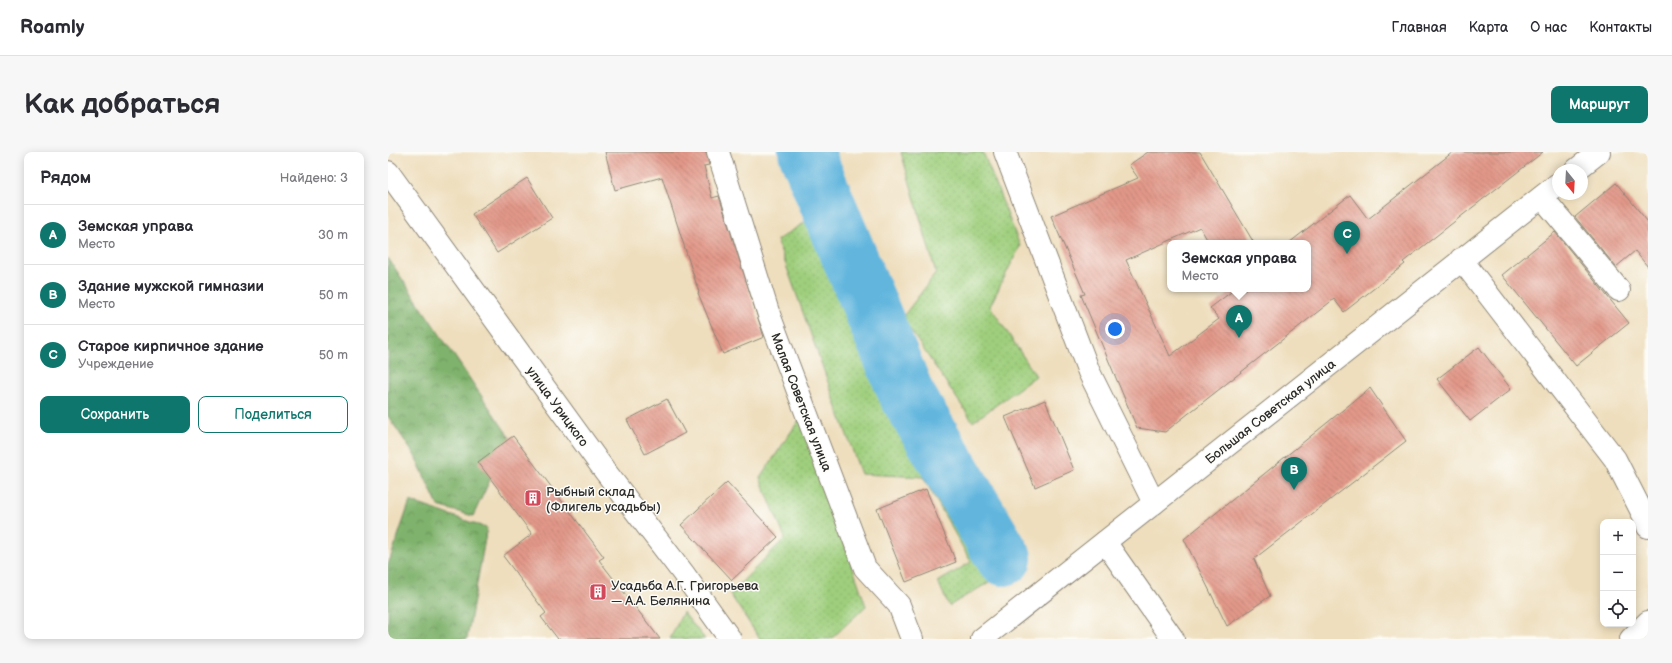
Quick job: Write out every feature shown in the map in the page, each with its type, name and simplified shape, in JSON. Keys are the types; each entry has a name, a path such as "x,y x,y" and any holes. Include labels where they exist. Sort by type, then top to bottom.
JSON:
{"main road":[{"name":"Малая Советская улица","path":"718,152 768,312 865,568 899,605 912,639"},
{"path":"1005,152 1090,372 1154,503"},
{"path":"1584,164 1599,152"},
{"name":"улица Урицкого","path":"388,172 605,471 683,573 730,639"},
{"path":"1550,190 1619,290"},
{"name":"Большая Советская улица","path":"982,639 1550,190"},
{"path":"1461,259 1615,459 1646,520 1648,527"},
{"path":"1104,542 1173,639"},
{"path":"1631,639 1648,622"}],"green space":[{"path":"901,152 983,152 1020,246 990,306 1036,376 973,422 902,318 936,273"},
{"path":"818,214 915,431 988,546 998,577 949,606 938,582 971,562 923,477 861,474 777,240"},
{"path":"388,258 510,438 473,516 438,506 415,456 388,416"},
{"path":"801,417 866,606 831,639 760,639 730,594 785,538 760,478"},
{"path":"410,501 487,528 467,639 388,639 388,565"},
{"path":"683,612 705,639 670,639"}],"building":[{"path":"605,152 706,152 709,165 704,166 712,198 719,196 764,337 723,354 698,293 699,292 662,177 615,190"},
{"path":"1148,152 1200,152 1252,240 1207,240 1200,227 1171,240 1167,240 1167,242 1126,260 1170,356 1219,319 1210,308 1231,292 1311,292 1311,240 1293,240 1350,195 1368,219 1453,152 1543,152 1403,262 1405,264 1344,312 1334,299 1165,432 1137,428 1081,295 1085,294 1051,216 1138,178 1129,165"},
{"path":"527,178 552,218 497,253 472,214"},
{"path":"1616,183 1648,222 1648,267 1635,251 1616,267 1575,217"},
{"path":"1555,232 1629,323 1576,366 1502,275"},
{"path":"1479,347 1511,389 1470,421 1437,379"},
{"path":"1370,388 1406,441 1254,559 1270,596 1227,626 1184,539"},
{"path":"667,399 685,433 645,454 627,420"},
{"path":"1045,400 1074,470 1035,487 1005,417"},
{"name":"Рыбный склад (Флигель усадьбы)","path":"513,436 604,557 599,560 660,639 558,639 541,617 546,613 503,556 532,534 478,462"},
{"path":"727,482 778,537 732,580 681,525"},
{"path":"926,489 956,562 906,582 877,509"}],"waterway":[{"path":"806,152 907,395 1004,558"}],"place":[{"name":"Старое кирпичное здание","path":"1347,254"},
{"name":"Земская управа","path":"1239,338"},
{"name":"Здание мужской гимназии","path":"1294,490"},
{"name":"Рыбный склад (Флигель усадьбы)","path":"533,498"},
{"name":"Усадьба А.Г. Григорьева — А.А. Белянина","path":"598,592"}]}
